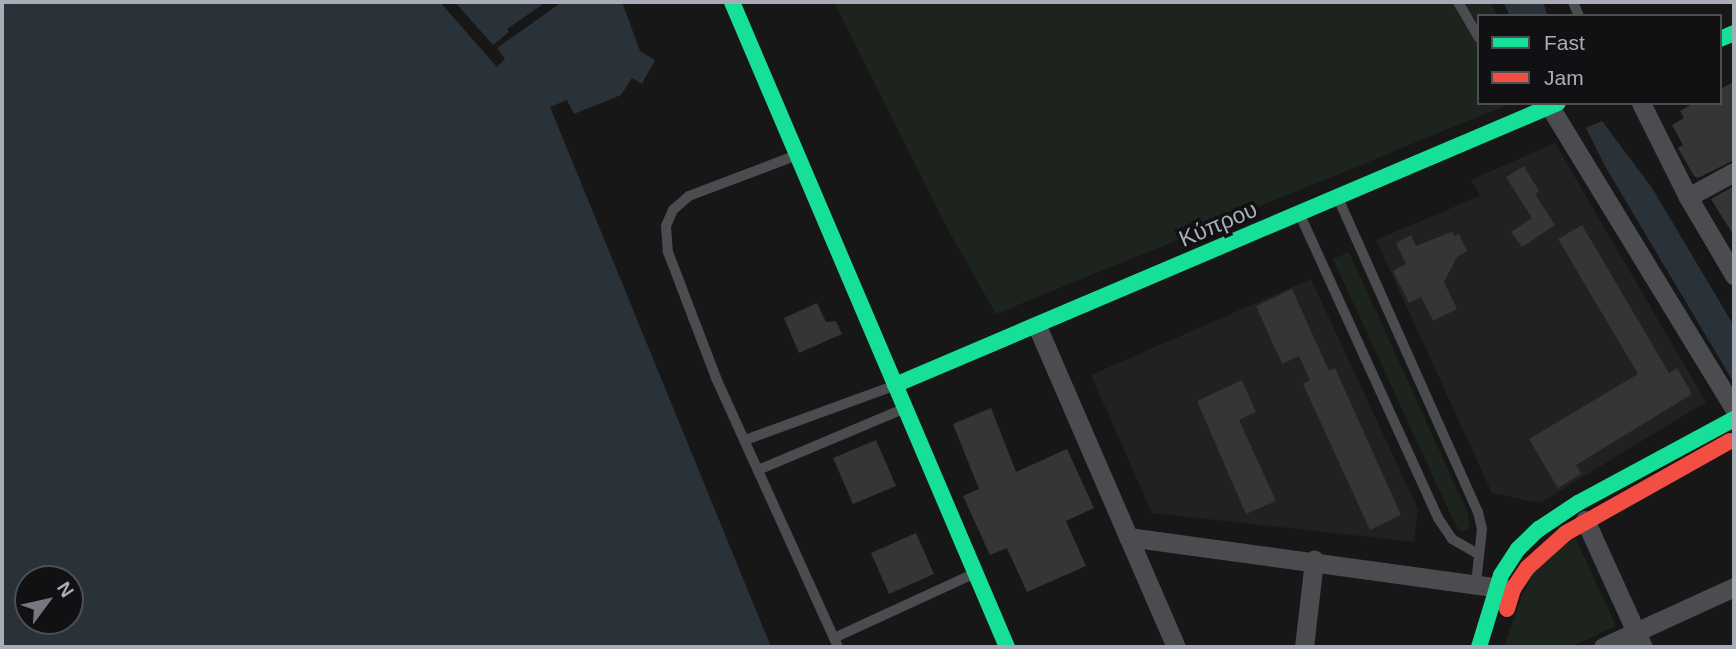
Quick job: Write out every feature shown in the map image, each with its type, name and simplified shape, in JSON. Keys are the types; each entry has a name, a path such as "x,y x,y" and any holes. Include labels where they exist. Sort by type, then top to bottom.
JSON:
{"street":[{"path":"732,2 1007,647"},
{"name":"Κύπρου","path":"895,385 1338,198 1550,105"},
{"path":"1553,105 1734,410"},
{"path":"1642,105 1688,197 1734,275"},
{"path":"1688,197 1734,172"},
{"path":"1037,326 1176,647"},
{"path":"1495,647 1512,557 1546,523 1734,419"},
{"path":"1479,647 1505,589 1545,549 1586,520 1734,439"},
{"path":"1586,520 1640,640"},
{"path":"1128,537 1314,560 1505,589"},
{"path":"1304,647 1314,560"},
{"path":"1603,647 1640,640 1734,587"}],"lane":[{"path":"1458,2 1477,35"},
{"path":"797,155 690,196 673,210 666,226 668,252 716,379 836,643 976,573"},
{"path":"1338,198 1478,512 1482,529 1476,583"},
{"path":"1299,214 1438,518 1452,539 1478,554"},
{"path":"746,440 895,385"},
{"path":"758,470 905,408"}],"shaded area":[{"path":"2,2 622,2 640,51 655,60 642,84 632,78 621,95 574,114 567,100 550,107 771,647 2,647"},
{"path":"834,2 1491,2 1496,14 1477,14 1477,105 1507,105 996,314 946,226"},
{"path":"1503,2 1543,2 1547,14 1509,14"},
{"path":"1602,121 1652,188 1734,326 1734,383 1605,166 1586,128"},
{"path":"1555,143 1706,402 1540,503 1492,493 1376,240 1480,196 1471,180"},
{"path":"1349,252 1468,513 1470,526 1466,531 1459,530 1453,520 1333,259"},
{"path":"1311,279 1418,509 1414,542 1152,513 1091,375"},
{"path":"1575,537 1616,626 1571,647 1504,647 1521,598 1534,572"}],"pier":[{"path":"440,2 455,2 493,45 509,32 507,29 546,2 562,2 497,48 505,59 497,67"}],"building":[{"path":"1734,82 1734,160 1698,178 1694,176 1678,148 1683,145 1672,125 1684,118 1680,111 1690,105 1722,105 1722,88"},
{"path":"1524,166 1539,191 1535,194 1555,225 1522,247 1511,232 1532,218 1506,177"},
{"path":"1734,186 1734,236 1711,199"},
{"path":"1582,225 1669,373 1677,368 1692,394 1576,465 1581,474 1558,488 1529,439 1638,374 1558,239"},
{"path":"1452,232 1455,236 1459,234 1467,251 1457,257 1444,282 1457,309 1433,321 1421,297 1409,303 1393,271 1406,264 1396,243 1411,235 1416,246"},
{"path":"1292,289 1329,371 1335,368 1401,515 1370,530 1303,384 1310,380 1299,356 1282,364 1256,306"},
{"path":"817,303 826,322 836,321 842,334 799,353 784,318"},
{"path":"1242,380 1256,412 1239,420 1276,501 1246,514 1197,401"},
{"path":"991,408 1016,472 1067,449 1094,508 1066,521 1086,566 1027,592 1007,548 990,555 963,496 979,489 953,424"},
{"path":"876,440 896,486 853,504 833,458"},
{"path":"916,533 934,574 889,594 871,553"}],"traffic: fast":[{"path":"732,2 1007,647"},
{"path":"1722,38 1734,33"},
{"path":"895,385 1553,105"},
{"path":"1479,647 1501,575 1518,549 1539,529 1578,503 1734,419"}],"traffic: jam":[{"path":"1507,609 1513,589 1527,568 1566,533 1730,441"}]}
